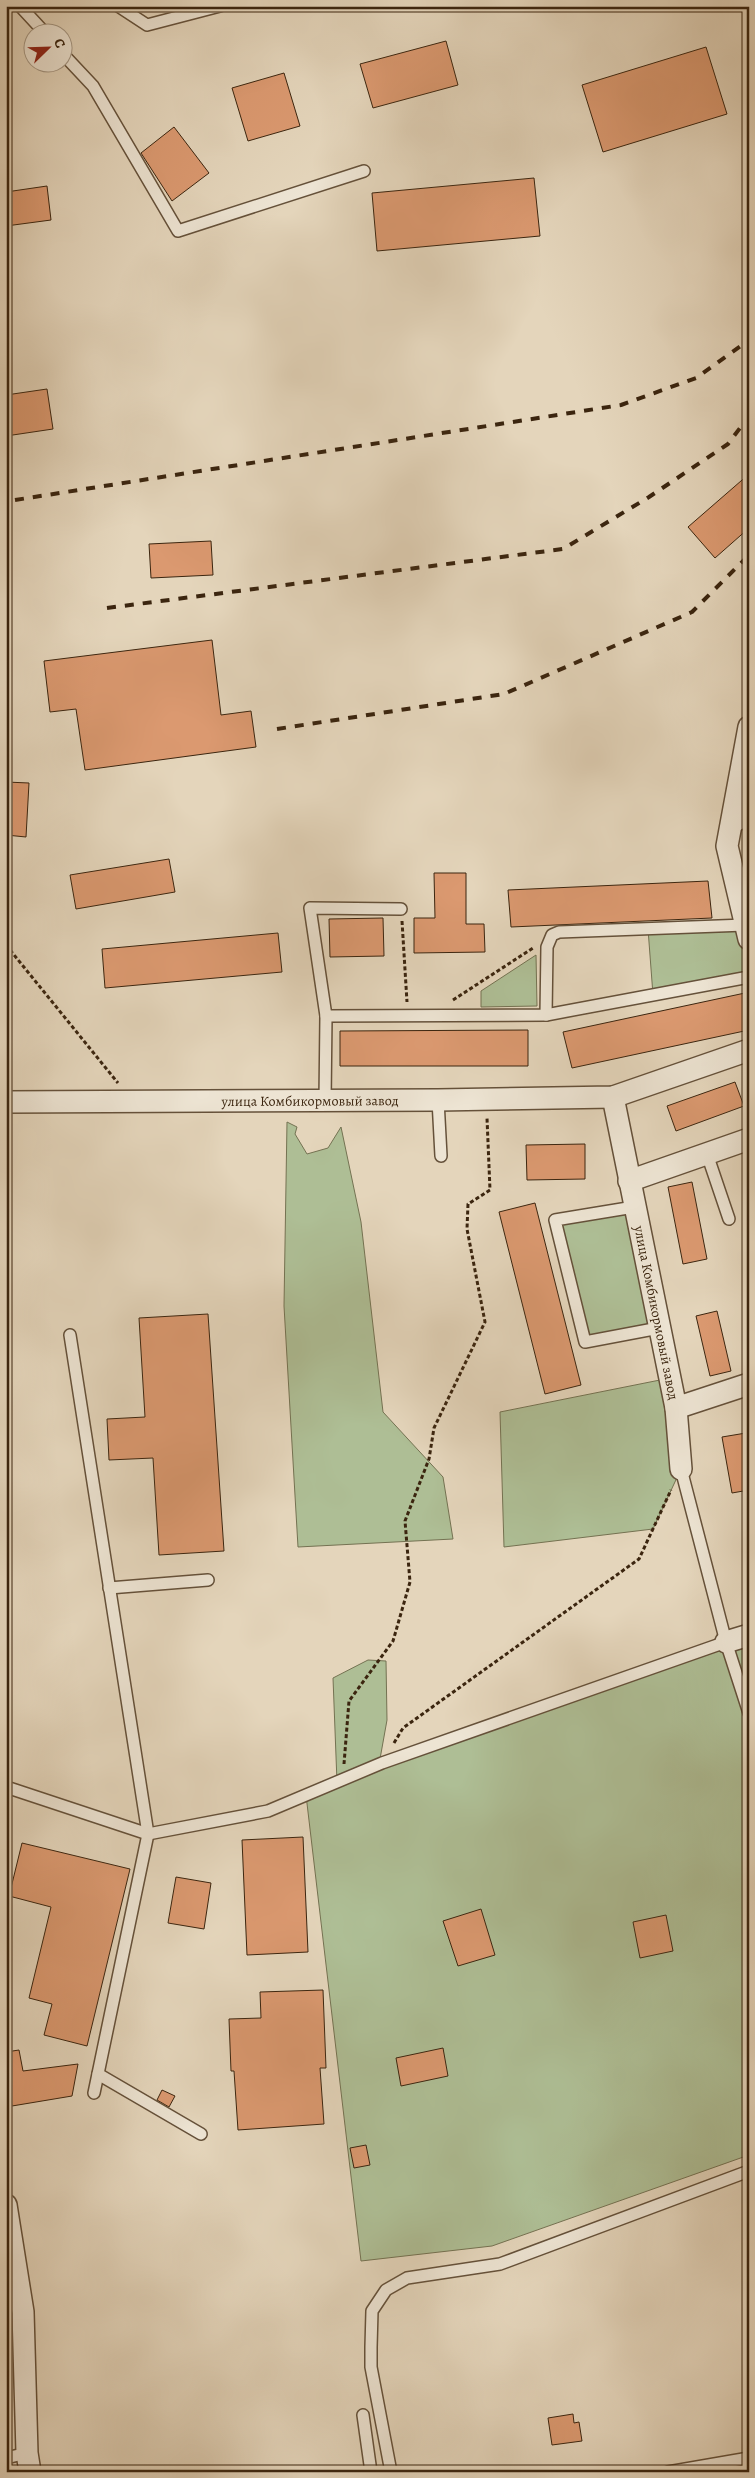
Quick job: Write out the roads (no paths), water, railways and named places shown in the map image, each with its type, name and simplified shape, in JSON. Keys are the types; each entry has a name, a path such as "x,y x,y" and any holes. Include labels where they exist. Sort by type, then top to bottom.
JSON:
{"street":[{"path":"747,932 727,846 749,727"},
{"name":"улица Комбикормовый завод","path":"6,1102 487,1100 613,1097 749,1050"},
{"name":"улица Комбикормовый завод","path":"613,1097 676,1408 681,1469"},
{"path":"629,1182 749,1139"},
{"path":"676,1408 749,1384"},
{"path":"726,1642 749,1635"},
{"path":"6,2205 23,2312 29,2463"}],"lane":[{"path":"20,6 35,22"},
{"path":"118,6 147,25 220,6"},
{"path":"72,64 93,86 178,231 364,171"},
{"path":"729,835 736,826 749,819"},
{"path":"325,1101 326,1016 310,908 401,909"},
{"path":"546,1015 547,947 552,935 559,932 747,932"},
{"path":"326,1016 546,1015 749,977"},
{"path":"438,1100 441,1156"},
{"path":"707,1154 729,1220"},
{"path":"634,1207 555,1220 584,1342 659,1328"},
{"path":"70,1335 148,1834 94,2092"},
{"path":"681,1469 726,1642 749,1713"},
{"path":"109,1588 208,1580"},
{"path":"6,1787 148,1834 268,1811 382,1763 726,1642"},
{"path":"98,2074 201,2134"},
{"path":"391,2472 372,2367 371,2348 372,2311 386,2290 407,2278 500,2264 749,2171"},
{"path":"363,2415 371,2472"},
{"path":"6,2458 29,2463"},
{"path":"668,2472 749,2458"}],"railway":[{"path":"15,500 621,405 696,378 749,340"},
{"path":"107,608 563,549 649,497 728,444 749,416"},
{"path":"277,729 504,694 692,612 749,555"}]}
